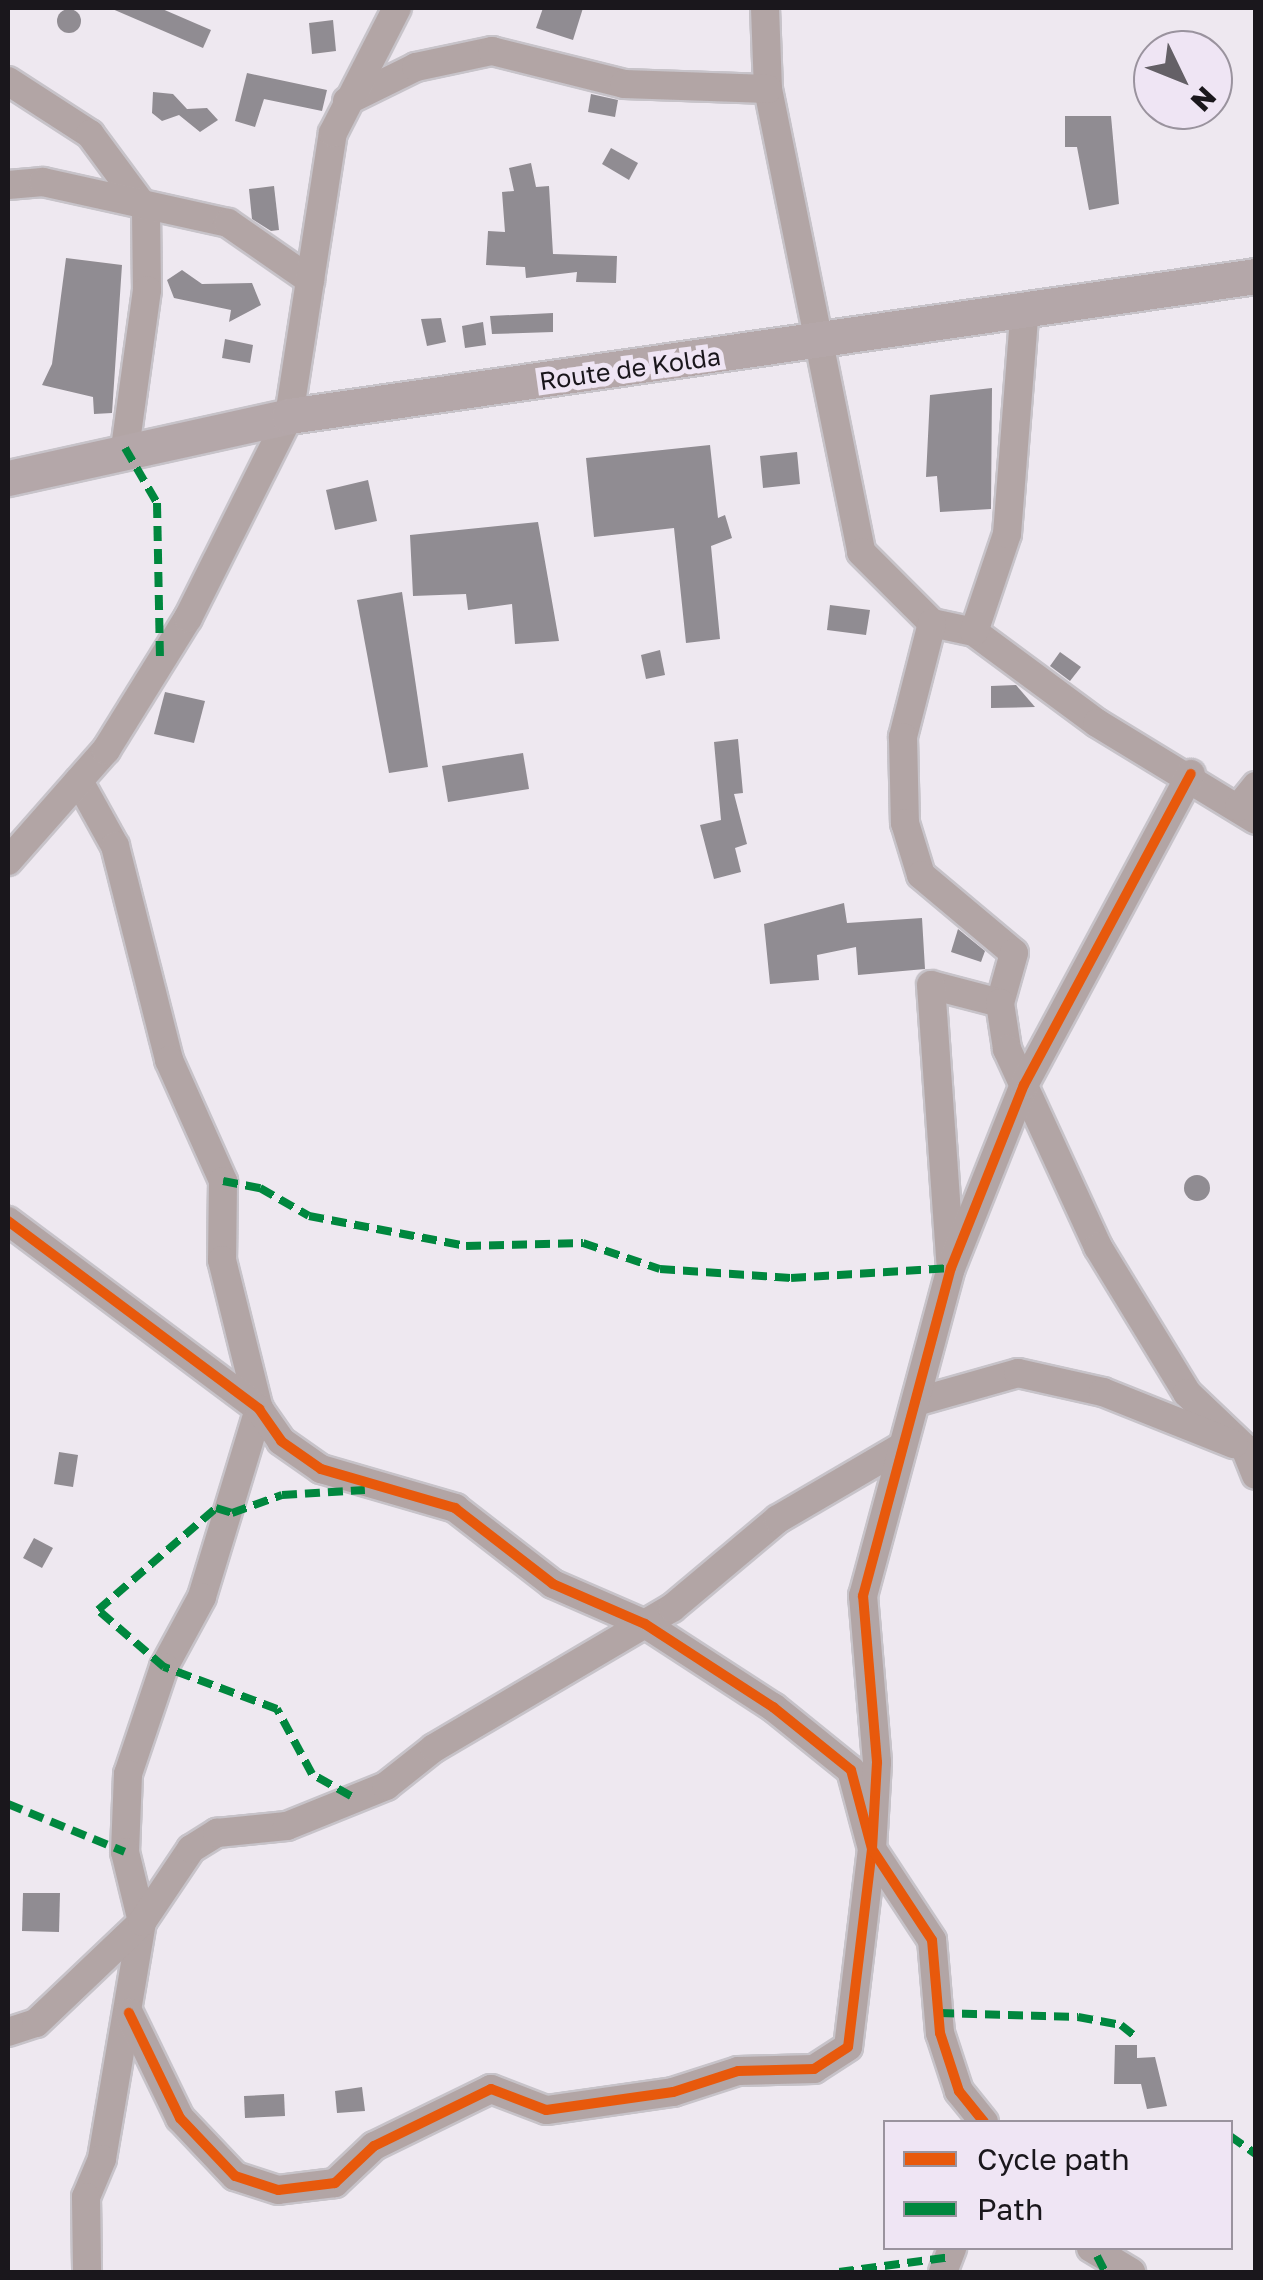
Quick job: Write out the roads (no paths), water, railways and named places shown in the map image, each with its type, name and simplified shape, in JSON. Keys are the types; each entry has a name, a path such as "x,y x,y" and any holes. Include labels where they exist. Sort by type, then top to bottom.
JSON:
{"main road":[{"name":"Route de Kolda","path":"13,471 289,416 823,343 1025,307 1256,276"}],"street":[{"path":"8,862 106,750 188,618 289,416 326,169 347,102 397,8"},
{"path":"765,8 768,89 823,343 861,552 932,623 974,632 1097,723 1250,804"},
{"path":"347,102 416,68 492,51 624,84 768,89"},
{"path":"8,81 90,134 146,210 147,290 125,448"},
{"path":"8,184 43,182 146,210 228,223 310,280"},
{"path":"974,632 1007,534 1025,307"},
{"path":"932,623 903,736 905,823 922,875 1014,954 1000,1003 1007,1049 1147,1335 1186,1393 1244,1448 1256,1475"},
{"path":"129,2013 180,2118 235,2176 278,2190 335,2183 374,2146 491,2089 546,2110 673,2092 738,2071 814,2069 848,2047 872,1849 878,1762 864,1596 901,1447 919,1401 951,1268 1024,1085 1191,774"},
{"path":"79,780 115,846 169,1060 223,1181 222,1260 259,1409 202,1597 164,1667 128,1774 125,1852 142,1922 102,2159 86,2197 87,2272"},
{"path":"951,1268 930,985 1000,1003"},
{"path":"8,1221 259,1409 281,1441 321,1469 455,1508 553,1584 645,1624 851,1770 872,1849 932,1940 940,2033 960,2091 964,2120"},
{"path":"919,1401 1018,1373 1103,1392 1244,1448"},
{"path":"8,2032 36,2023 142,1922 191,1849 216,1832 287,1826 386,1786 434,1748 645,1624 778,1519 901,1447"},
{"path":"960,2091 982,2120"},
{"path":"1093,2250 1130,2272"}]}
